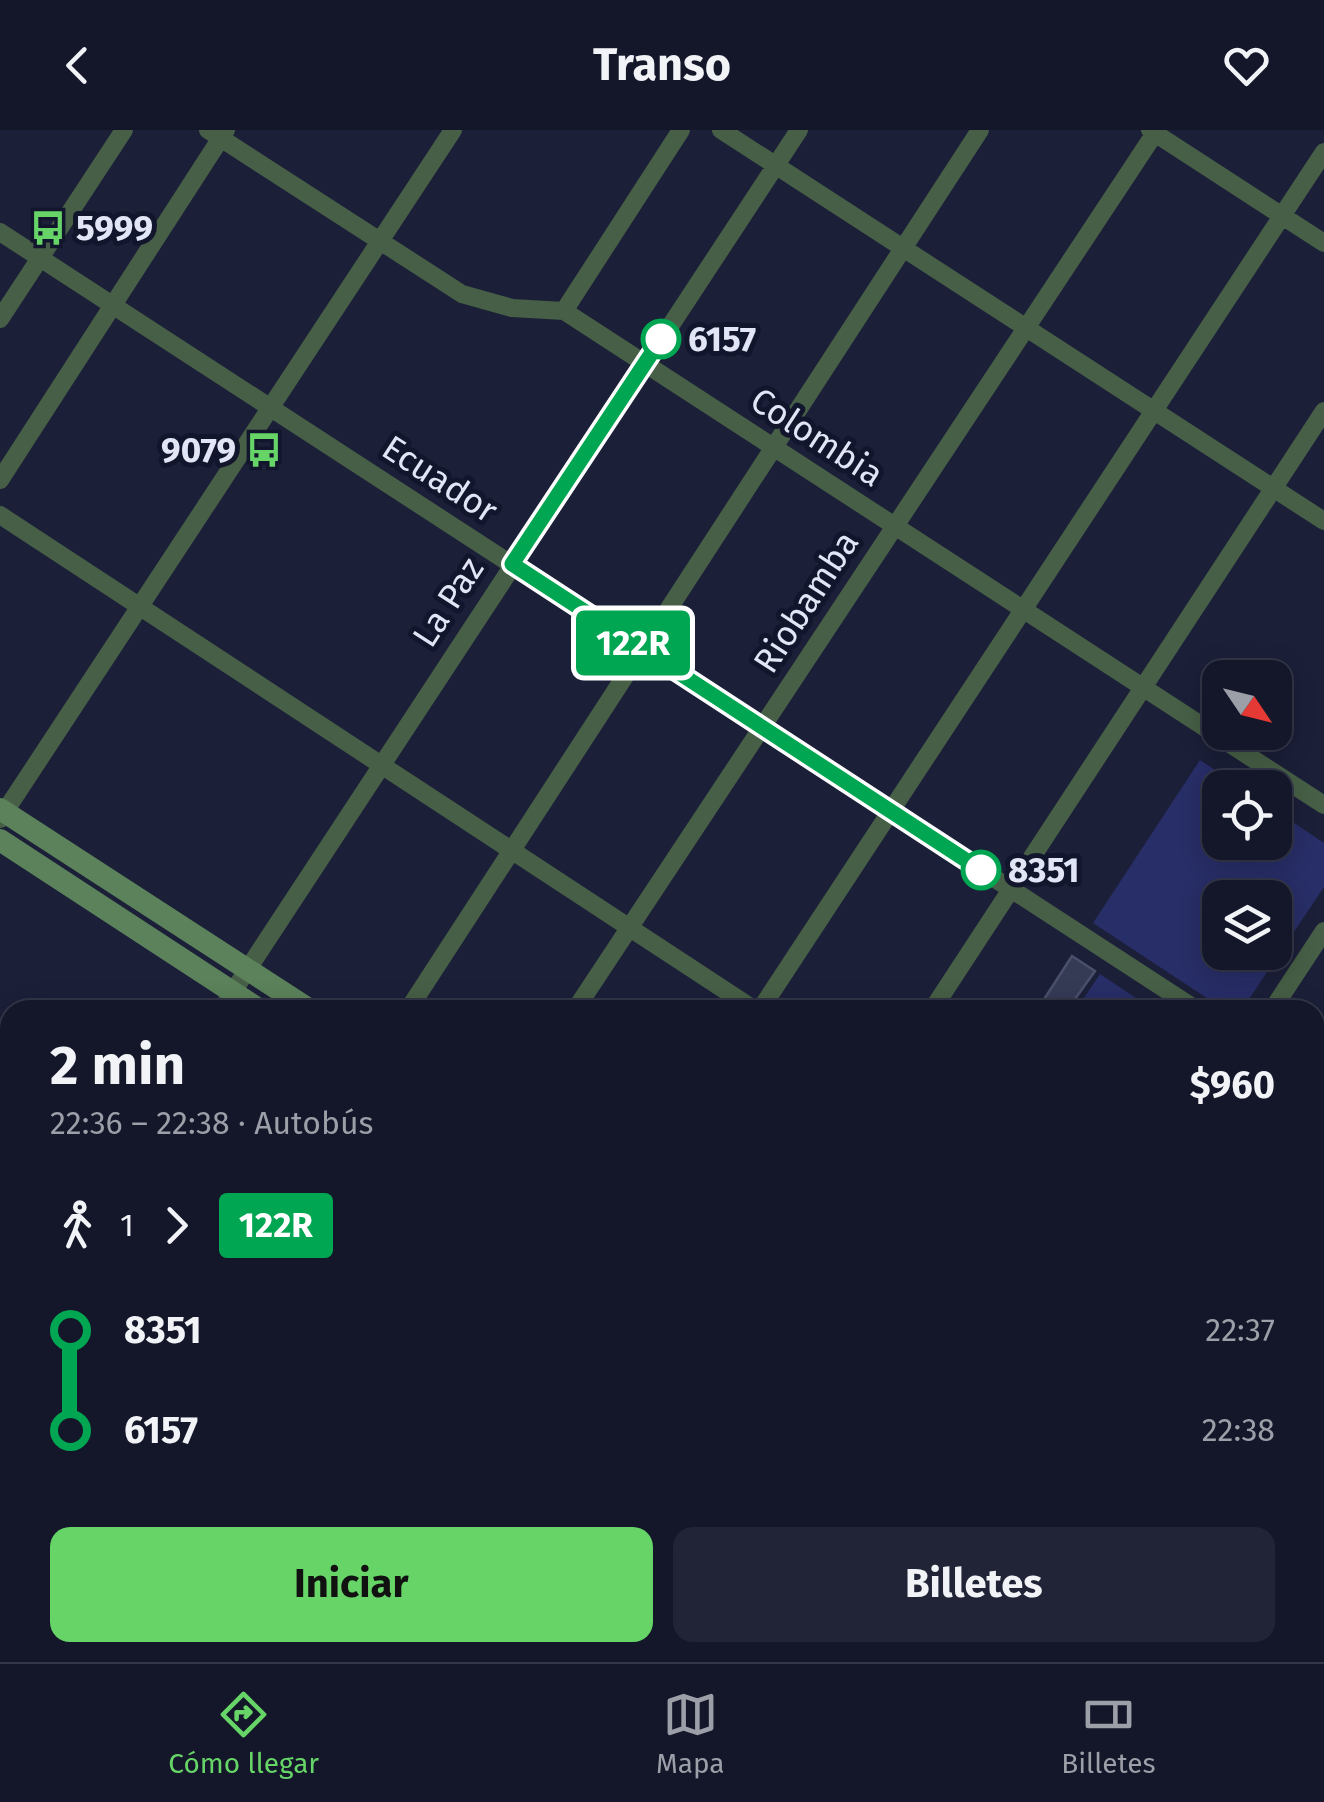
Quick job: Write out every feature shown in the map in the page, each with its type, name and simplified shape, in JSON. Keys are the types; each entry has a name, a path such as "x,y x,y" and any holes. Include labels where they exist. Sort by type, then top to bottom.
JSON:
{"main road":[{"path":"2,813 295,1000"},
{"path":"0,840 226,1000"}],"street":[{"path":"0,319 124,130"},
{"path":"2,813 453,130"},
{"path":"0,480 219,133 462,294 512,308 564,311 682,130"},
{"path":"721,130 1324,522"},
{"name":"La Paz","path":"228,1000 799,130"},
{"path":"415,1000 980,130"},
{"path":"1154,131 1324,243"},
{"name":"Riobamba","path":"583,1000 1154,131"},
{"path":"764,1000 1324,152"},
{"name":"Ecuador","path":"0,232 1182,1000"},
{"name":"Colombia","path":"564,311 1324,805"},
{"path":"939,1000 1324,410"},
{"path":"0,516 742,1000"},
{"path":"1281,1000 1317,958 1324,931"}],"shaded area":[{"path":"1200,760 1215,770 1202,770 1202,860 1292,860 1292,821 1324,843 1324,887 1292,935 1292,880 1202,880 1202,970 1268,970 1248,1000 1210,1000 1093,923"},
{"path":"1100,974 1139,1000 1083,1000"}],"building":[{"path":"1072,956 1095,971 1074,1000 1044,1000"}],"bus line":[{"name":"122R","path":"661,339 512,564 981,870"}],"place":[{"name":"5999","path":"48,228"},
{"name":"6157","path":"661,339"},
{"name":"9079","path":"264,450"},
{"name":"8351","path":"981,870"}]}
